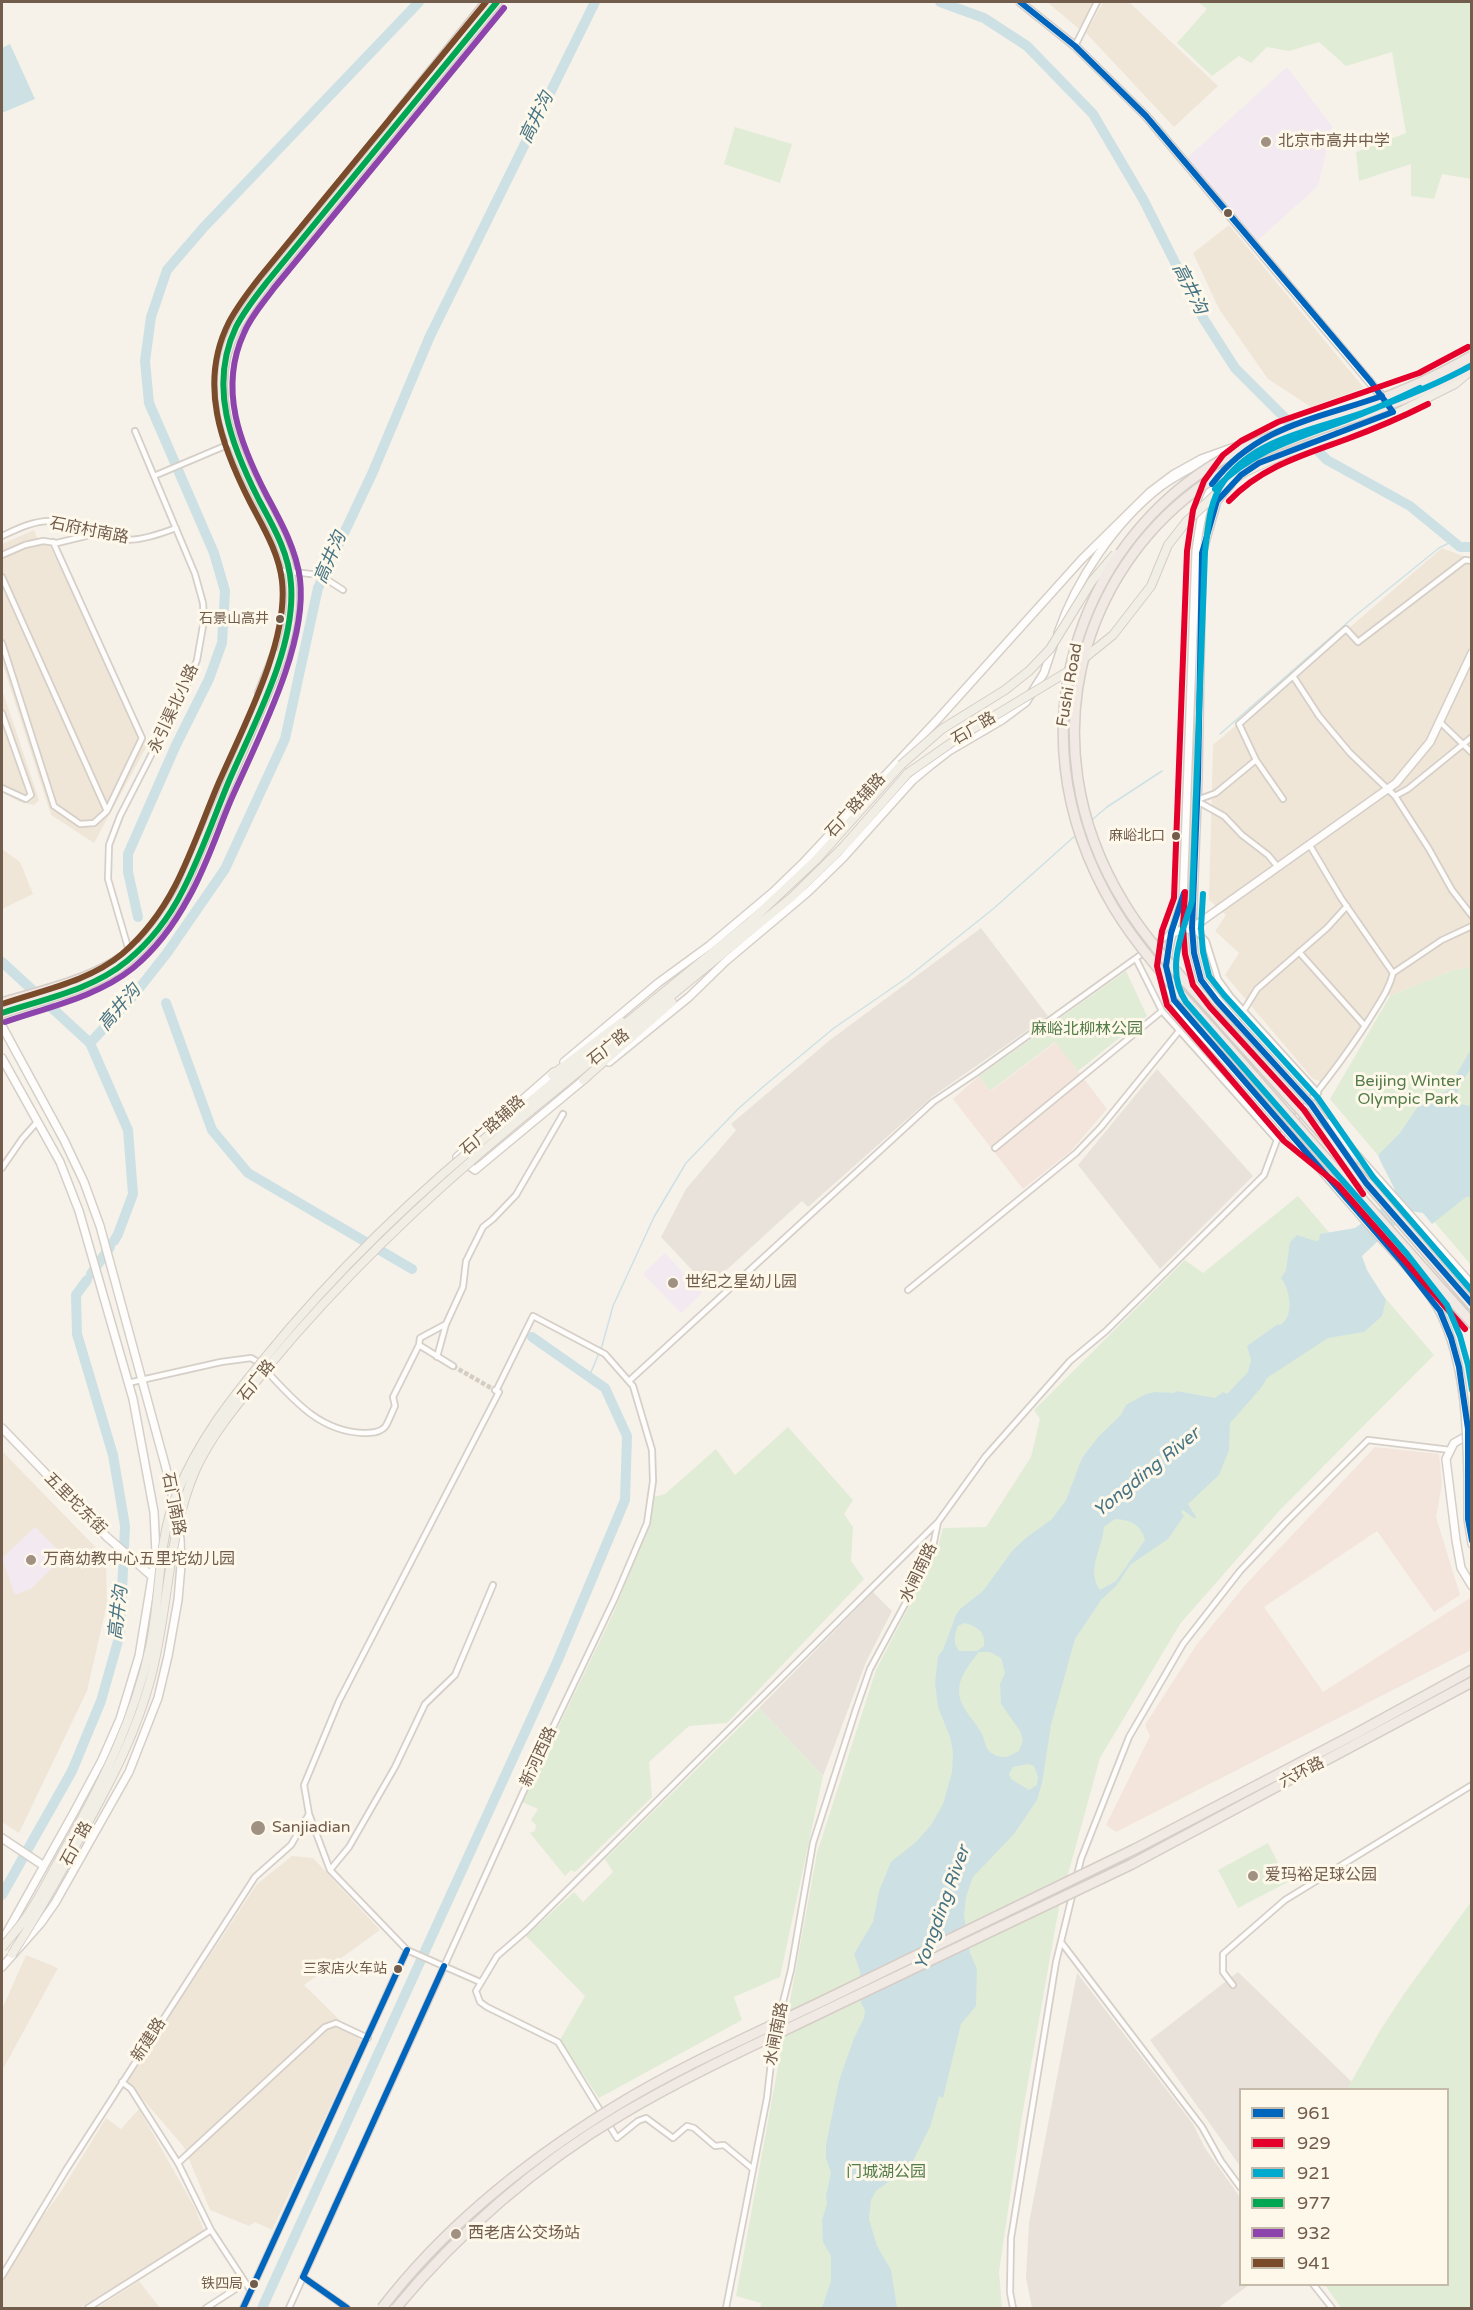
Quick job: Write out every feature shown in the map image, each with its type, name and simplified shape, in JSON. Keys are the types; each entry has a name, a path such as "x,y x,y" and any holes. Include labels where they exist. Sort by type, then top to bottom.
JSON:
{"highway":[{"path":"2,1003 16,1003 103,977 132,957 170,913 183,890 284,648 290,616 287,571 217,414 215,390 221,348 231,325 266,274 487,2"},
{"path":"229,444 221,388 224,359 236,327 267,282 496,2"},
{"name":"Fushi Road","path":"1344,1179 1151,960 1115,910 1098,879 1074,817 1066,784 1062,737 1066,692 1076,645 1094,597 1132,535 1184,485 1237,451 1272,436 1366,404 1424,380 1472,356"},
{"name":"Fushi Road","path":"1366,1183 1161,953 1124,904 1103,864 1084,814 1076,774 1073,732 1081,668 1094,625 1108,593 1125,566 1150,532 1192,493 1243,459 1437,386 1472,370"},
{"path":"58,990 97,972 129,951 147,934 174,895 252,713 282,632 287,571"},
{"path":"2,1013 16,1003"},
{"path":"1311,1104 1366,1183 1472,1305"},
{"path":"1291,1135 1344,1179 1472,1323"},
{"path":"382,2308 438,2245 501,2188 568,2137 615,2107 710,2056 1135,1849 1472,1670"},
{"name":"六环路","path":"396,2308 446,2253 507,2196 620,2115 714,2065 1132,1864 1472,1682"}],"main road":[{"name":"石广路","path":"2,1948 27,1917 99,1787 123,1736 142,1685 147,1664 166,1535 175,1496 194,1456 220,1414 320,1293 412,1202 474,1146 515,1119 704,970 799,890 844,846 908,773 961,736 1067,672 1113,634 1151,586 1168,545 1186,522 1228,483 1245,472 1284,454 1377,423 1455,384 1472,370"},
{"name":"石广路","path":"12,1954 41,1911 118,1767 135,1728 158,1649 171,1551 181,1506 196,1468 217,1432 242,1398 331,1293 449,1179 515,1119 786,890 817,859 901,765 942,729 1005,690 1029,671 1055,641 1092,581 1132,535"},
{"path":"583,1080 666,1009 704,970"},
{"path":"552,1075 604,1034 656,1000"}],"street":[{"path":"1020,2 1075,46 1170,142 1393,412"},
{"path":"1075,46 1097,2"},
{"path":"1472,356 1423,381 1281,431 1244,449 1217,476 1204,500 1196,551 1183,900 1171,933 1166,966 1174,1000 1411,1274 1440,1311 1459,1367 1468,1429 1467,1519 1472,1544"},
{"path":"1472,370 1393,412 1297,446 1258,464 1241,475 1217,501 1202,553 1192,928 1194,953 1201,980 1472,1285"},
{"name":"永引渠北小路","path":"129,951 108,879 109,844 120,816 185,689 197,660 204,620 201,596 156,475 135,431"},
{"name":"石广路辅路","path":"1217,476 1212,465 1206,461 1160,488 1122,525 1083,577 1066,610 1044,673 1026,702 1002,720 949,751 913,780 843,858 788,910 726,961 665,1017 583,1080 474,1170 457,1157 552,1075 594,1035 658,982 710,945 773,892 939,718 1073,568 1131,509 1174,474 1218,451 1271,435"},
{"path":"156,475 229,444"},
{"name":"石府村南路","path":"2,536 34,523 53,521 117,540 133,541 176,528"},
{"path":"2,555 25,545 94,534"},
{"path":"2,643 54,806 80,824 94,823 107,811 142,738 53,542"},
{"path":"1283,799 1256,760 1239,724 1346,628 1358,642 1465,561 1472,561"},
{"path":"1073,568 1083,577"},
{"path":"287,571 320,575 343,590"},
{"path":"2,577 107,811"},
{"path":"629,1381 933,1102 976,1074 1171,933 1192,928 1396,783 1430,742 1472,653"},
{"path":"1293,676 1320,716 1350,753 1386,790 1395,796 1452,890 1472,916"},
{"path":"2,713 31,795 26,800 2,788"},
{"path":"1440,722 1472,753"},
{"path":"1395,796 1408,789 1472,737"},
{"path":"1197,800 1216,793 1256,760"},
{"path":"1197,800 1224,816 1242,835 1268,855 1278,867"},
{"path":"1310,844 1347,906 1393,973"},
{"path":"1244,1010 1257,989 1347,906"},
{"path":"1136,959 1162,1011 1277,1140 1318,1093 1365,1026 1390,986 1393,973 1442,940 1472,926"},
{"path":"1192,928 1206,941 1218,979 1318,1093"},
{"path":"1299,952 1365,1026"},
{"path":"995,1148 1162,1011"},
{"name":"石门南路","path":"2,1026 64,1140 84,1182 100,1226 170,1482 180,1539 178,1600 168,1656 158,1698 129,1772 64,1888 41,1923 2,1967"},
{"path":"908,1290 1076,1153 1101,1127 1179,1031"},
{"name":"石门南路","path":"2,1058 60,1162 79,1211 128,1383 145,1455 154,1512 156,1553 139,1656 120,1719 102,1760 2,1941"},
{"path":"437,1356 446,1324 463,1287 466,1261 483,1227 516,1196 563,1114"},
{"path":"2,1168 38,1121"},
{"name":"水闸南路","path":"726,2308 767,2098 771,2047 791,1970 813,1843 870,1669 931,1556 938,1522 985,1457 1070,1361 1106,1331 1264,1175 1277,1140"},
{"name":"新河西路","path":"289,2308 544,1744 614,1600 646,1523 653,1481 652,1450 633,1386 605,1354 533,1316 495,1390 499,1392 339,1701 304,1785 309,1814"},
{"path":"128,1383 250,1358 258,1362 304,1409 322,1423 355,1432 375,1433 384,1427 395,1406 393,1396 420,1338 446,1324"},
{"path":"418,1345 453,1366"},
{"name":"五里坨东街","path":"2,1428 107,1537 178,1600"},
{"path":"1472,1433 1454,1443 1446,1459 1461,1568 1472,1586"},
{"path":"1013,2308 1010,2292 1011,2238 1061,1942 1081,1859 1129,1737 1183,1644 1240,1571 1368,1440 1450,1450"},
{"path":"753,2169 724,2145 715,2146 694,2128 687,2126 673,2138 646,2118 617,2138 558,2042 480,2002 476,1991 497,1956 535,1922 938,1522"},
{"path":"330,1870 349,1847 395,1767 425,1704 454,1675 466,1652 493,1585"},
{"path":"1233,1985 1223,1972 1223,1954 1285,1900 1472,1785"},
{"path":"309,1814 330,1870 407,1950 480,1982"},
{"name":"新建路","path":"2,2276 122,2082 255,1877 291,1845 309,1814"},
{"path":"4,1840 44,1866"},
{"path":"1061,1942 1202,2127 1221,2161 1239,2186"},
{"path":"243,2308 407,1950"},
{"path":"178,2163 325,2027 336,2023 368,2038"},
{"path":"122,2082 131,2089 178,2163 211,2230 251,2291"},
{"path":"88,2308 211,2230"},
{"path":"303,2277 347,2308"},
{"path":"206,2308 245,2283"},
{"path":"1315,2286 1332,2308"}],"shaded area":[{"path":"1047,2 1093,2 1079,29"},
{"path":"1103,2 1129,2 1218,86 1174,127 1086,33"},
{"name":"北京市高井中学","path":"1287,67 1332,126 1318,186 1257,241 1187,158"},
{"path":"1229,225 1364,388 1311,407 1268,379 1219,309 1193,253"},
{"path":"34,530 40,544 49,545 148,744 94,843 51,815 2,662 2,544"},
{"path":"1442,548 1471,559 1471,967 1453,970 1390,996 1383,993 1323,1082 1313,1079 1225,975 1239,953 1215,931 1226,915 1209,900 1213,745"},
{"path":"2,689 39,800 34,805 20,802 2,792"},
{"path":"2,849 20,862 33,894 2,909"},
{"path":"981,928 1048,1016 933,1096 808,1207 802,1201 708,1287 661,1237 686,1189 736,1130 731,1124 830,1040"},
{"path":"1056,1042 1107,1109 1071,1151 1023,1189 953,1099 979,1076 991,1091"},
{"path":"1157,1069 1253,1176 1160,1269 1078,1165"},
{"name":"世纪之星幼儿园","path":"665,1253 702,1293 681,1313 643,1274"},
{"path":"1375,1447 1439,1454 1442,1484 1436,1517 1460,1595 1434,1612 1377,1531 1264,1607 1323,1692 1470,1598 1471,1650 1116,1832 1106,1825 1150,1736 1145,1725 1197,1644 1247,1583"},
{"path":"2,1451 106,1558 107,1604 87,1691 19,1833 2,1822"},
{"name":"万商幼教中心五里坨幼儿园","path":"35,1527 64,1556 32,1588 15,1595 2,1558"},
{"path":"873,1592 892,1611 866,1662 823,1776 759,1708"},
{"path":"292,1856 313,1858 380,1930 304,1985 361,2041 272,2230 255,2222 249,2226 210,2210 184,2147 127,2081 257,1884"},
{"path":"26,1955 58,1968 2,2071 2,2009"},
{"path":"1238,1972 1352,2082 1348,2088 1239,2088 1239,2165 1150,2040"},
{"path":"1077,1973 1193,2124 1205,2148 1239,2196 1239,2286 1248,2286 1218,2308 1032,2308 1026,2278 1029,2223"},
{"path":"139,2109 195,2208 204,2231 80,2308 2,2308 2,2278 12,2258 60,2193 106,2118 121,2129"},
{"path":"139,2281 160,2308 97,2308"}],"green space":[{"path":"1198,2 1471,2 1471,179 1442,174 1434,199 1411,196 1411,164 1359,181 1356,152 1406,133 1392,52 1346,66 1319,42 1289,51 1267,47 1251,63 1239,56 1212,76 1177,43 1207,9"},
{"path":"735,127 792,144 780,183 724,164"},
{"name":"Beijing Winter Olympic Park","path":"1471,967 1471,1265 1330,1099 1390,996 1453,970"},
{"name":"麻峪北柳林公园","path":"1126,971 1147,1016 1078,1071 1055,1042 990,1091 979,1076"},
{"name":"门城湖公园","path":"1298,1196 1434,1355 1279,1511 1180,1624 1100,1758 1059,1907 1021,2122 999,2272 1002,2308 760,2308 761,2303 736,2296 817,1853 876,1670 936,1554 943,1528 986,1527 1031,1457 1040,1419 1034,1410 1185,1260 1203,1273"},
{"path":"788,1427 853,1500 844,1514 853,1527 851,1561 864,1579 727,1723 689,1726 649,1762 652,1797 575,1872 571,1870 565,1876 530,1833 535,1831 536,1825 531,1820 538,1809 522,1802 613,1614 650,1523 654,1497 665,1494 716,1449 735,1475"},
{"path":"759,1708 823,1776 780,1977 734,1997 742,2020 599,2098 560,2040 585,1996 526,1936 574,1892 583,1902 613,1872 605,1859"},
{"name":"爱玛裕足球公园","path":"1268,1843 1288,1882 1238,1908 1218,1870"},
{"path":"1471,1902 1471,2308 1341,2308 1326,2286 1449,2286 1449,2088 1348,2088 1381,2029"}],"water":[{"path":"10,44 35,99 2,113 2,48"},
{"name":"Yongding River","path":"1471,1049 1471,1068 1458,1089 1457,1099 1460,1104 1471,1106 1471,1197 1466,1197 1432,1224 1423,1213 1410,1211 1362,1256 1367,1270 1386,1300 1382,1316 1364,1332 1328,1338 1267,1378 1230,1423 1229,1450 1219,1475 1188,1504 1195,1519 1183,1510 1181,1512 1184,1516 1168,1539 1130,1565 1117,1585 1101,1600 1075,1639 1051,1725 1037,1800 1014,1834 973,1877 966,1897 964,1915 970,1953 977,1969 976,2006 961,2024 943,2098 939,2096 930,2127 911,2165 876,2191 871,2200 869,2219 877,2246 891,2270 897,2308 822,2308 831,2281 831,2256 823,2242 822,2220 827,2204 826,2196 831,2173 826,2158 826,2145 839,2081 854,2038 864,2018 865,2010 861,2003 860,1971 854,1954 873,1922 879,1891 891,1862 916,1842 931,1825 943,1804 952,1772 953,1752 950,1737 938,1707 935,1683 938,1656 943,1650 956,1615 960,1609 983,1591 1013,1550 1052,1519 1066,1500 1082,1458 1099,1436 1121,1415 1126,1405 1146,1394 1155,1392 1174,1393 1176,1391 1215,1398 1223,1392 1227,1394 1248,1372 1251,1360 1247,1346 1278,1324 1280,1325 1288,1316 1289,1296 1281,1278 1286,1270 1290,1242 1297,1235 1315,1241 1319,1240 1320,1234 1355,1228 1397,1197 1378,1155 1400,1133 1421,1102 1447,1091","holes":["1115,1519 1125,1520 1138,1527 1145,1540 1116,1581 1100,1590 1094,1575 1104,1527","964,1623 977,1628 984,1637 984,1646 977,1651 959,1651 955,1639 958,1626","979,1652 990,1652 1001,1658 1005,1673 1000,1684 1001,1704 1020,1731 1023,1740 1019,1751 1007,1757 997,1756 987,1748 982,1734 967,1713 959,1696 961,1679","1028,1764 1034,1766 1038,1777 1037,1785 1029,1790 1011,1779 1009,1774 1013,1767"]}],"waterway":[{"path":"138,917 128,872 128,854 176,745 209,679 222,643 225,591 214,553 149,403 145,361 151,317 167,270 204,227 419,2"},
{"name":"高井沟","path":"114,1241 133,1194 128,1130 90,1043 130,1000 167,953 225,869 285,739 318,588 372,474 430,336 595,2"},
{"name":"高井沟","path":"940,2 984,18 1027,46 1093,114 1143,199 1203,318 1235,368 1327,460 1410,506 1460,547 1472,547"},
{"path":"1220,734 1355,616 1439,548 1453,541"},
{"path":"1093,819 1107,807 1162,771"},
{"path":"589,1377 602,1346 613,1306 654,1217 686,1163 738,1109 764,1086 834,1028 908,977 993,909 1076,835"},
{"path":"2,962 90,1043"},
{"path":"166,1003 212,1130 248,1173 412,1269"},
{"name":"高井沟","path":"91,1274 110,1247"},
{"name":"高井沟","path":"2,1895 72,1771 101,1701 120,1634 125,1526 113,1455 77,1334 76,1295 87,1280"},
{"path":"262,2308 557,1662 625,1500 627,1436 605,1388 532,1337"}],"tunnel":[{"path":"453,1366 493,1389"}],"transit line":[{"name":"941","path":"2,1004 80,978 109,964 145,931 170,895 181,873 262,684 278,630 282,605 282,581 278,560 222,436 214,391 215,368 220,345 232,316 256,282 486,2"},
{"name":"977","path":"2,1013 83,987 127,961 144,946 166,919 190,877 271,685 287,634 291,608 290,573 284,551 240,458 226,415 224,371 228,349 246,309 497,2"},
{"name":"961","path":"1020,2 1075,46 1146,116 1371,382 1393,412 1259,463 1241,475 1217,501 1202,553 1198,779 1192,928 1194,953 1201,980 1217,1001 1311,1104 1366,1183 1472,1304"},
{"name":"932","path":"5,1022 88,994 104,987 133,968 165,935 195,886 278,692 296,633 300,605 300,579 291,546 257,476 241,436 233,395 236,354 250,321 274,288 504,8"},
{"name":"929","path":"1465,1329 1338,1185 1284,1141 1167,1005 1157,966 1162,931 1174,898 1187,551 1193,510 1204,481 1223,455 1241,441 1278,422 1419,373 1468,347"},
{"name":"921","path":"1472,365 1390,402 1269,445 1237,466 1224,481 1215,497 1205,552 1192,901 1180,939 1176,965 1180,990 1186,1002 1407,1254 1447,1305 1460,1336 1472,1390"},
{"name":"921","path":"1215,489 1244,465 1275,447 1420,388"},
{"name":"961","path":"1212,484 1248,449 1268,437 1311,419 1382,396"},
{"name":"929","path":"1229,501 1255,479 1284,463 1378,427 1428,404"},
{"name":"929","path":"1185,892 1183,927 1185,954 1193,985 1210,1007 1304,1110 1363,1194"},
{"name":"961","path":"1184,893 1171,933 1166,966 1174,1000 1400,1260 1440,1311 1459,1367 1468,1429 1468,1519 1472,1541"},
{"name":"921","path":"1203,894 1201,928 1203,952 1209,976 1318,1098 1373,1177 1472,1291"},
{"name":"961","path":"243,2308 407,1950"},
{"name":"961","path":"303,2277 444,1966"},
{"name":"961","path":"303,2277 347,2308"}],"place":[{"name":"北京市高井中学","path":"1266,142"},
{"name":"石景山高井","path":"280,619"},
{"name":"麻峪北口","path":"1176,836"},
{"name":"世纪之星幼儿园","path":"673,1283"},
{"name":"万商幼教中心五里坨幼儿园","path":"31,1560"},
{"name":"Sanjiadian","path":"258,1828"},
{"name":"爱玛裕足球公园","path":"1253,1876"},
{"name":"三家店火车站","path":"398,1969"},
{"name":"西老店公交场站","path":"456,2234"},
{"name":"铁四局","path":"254,2284"}]}
